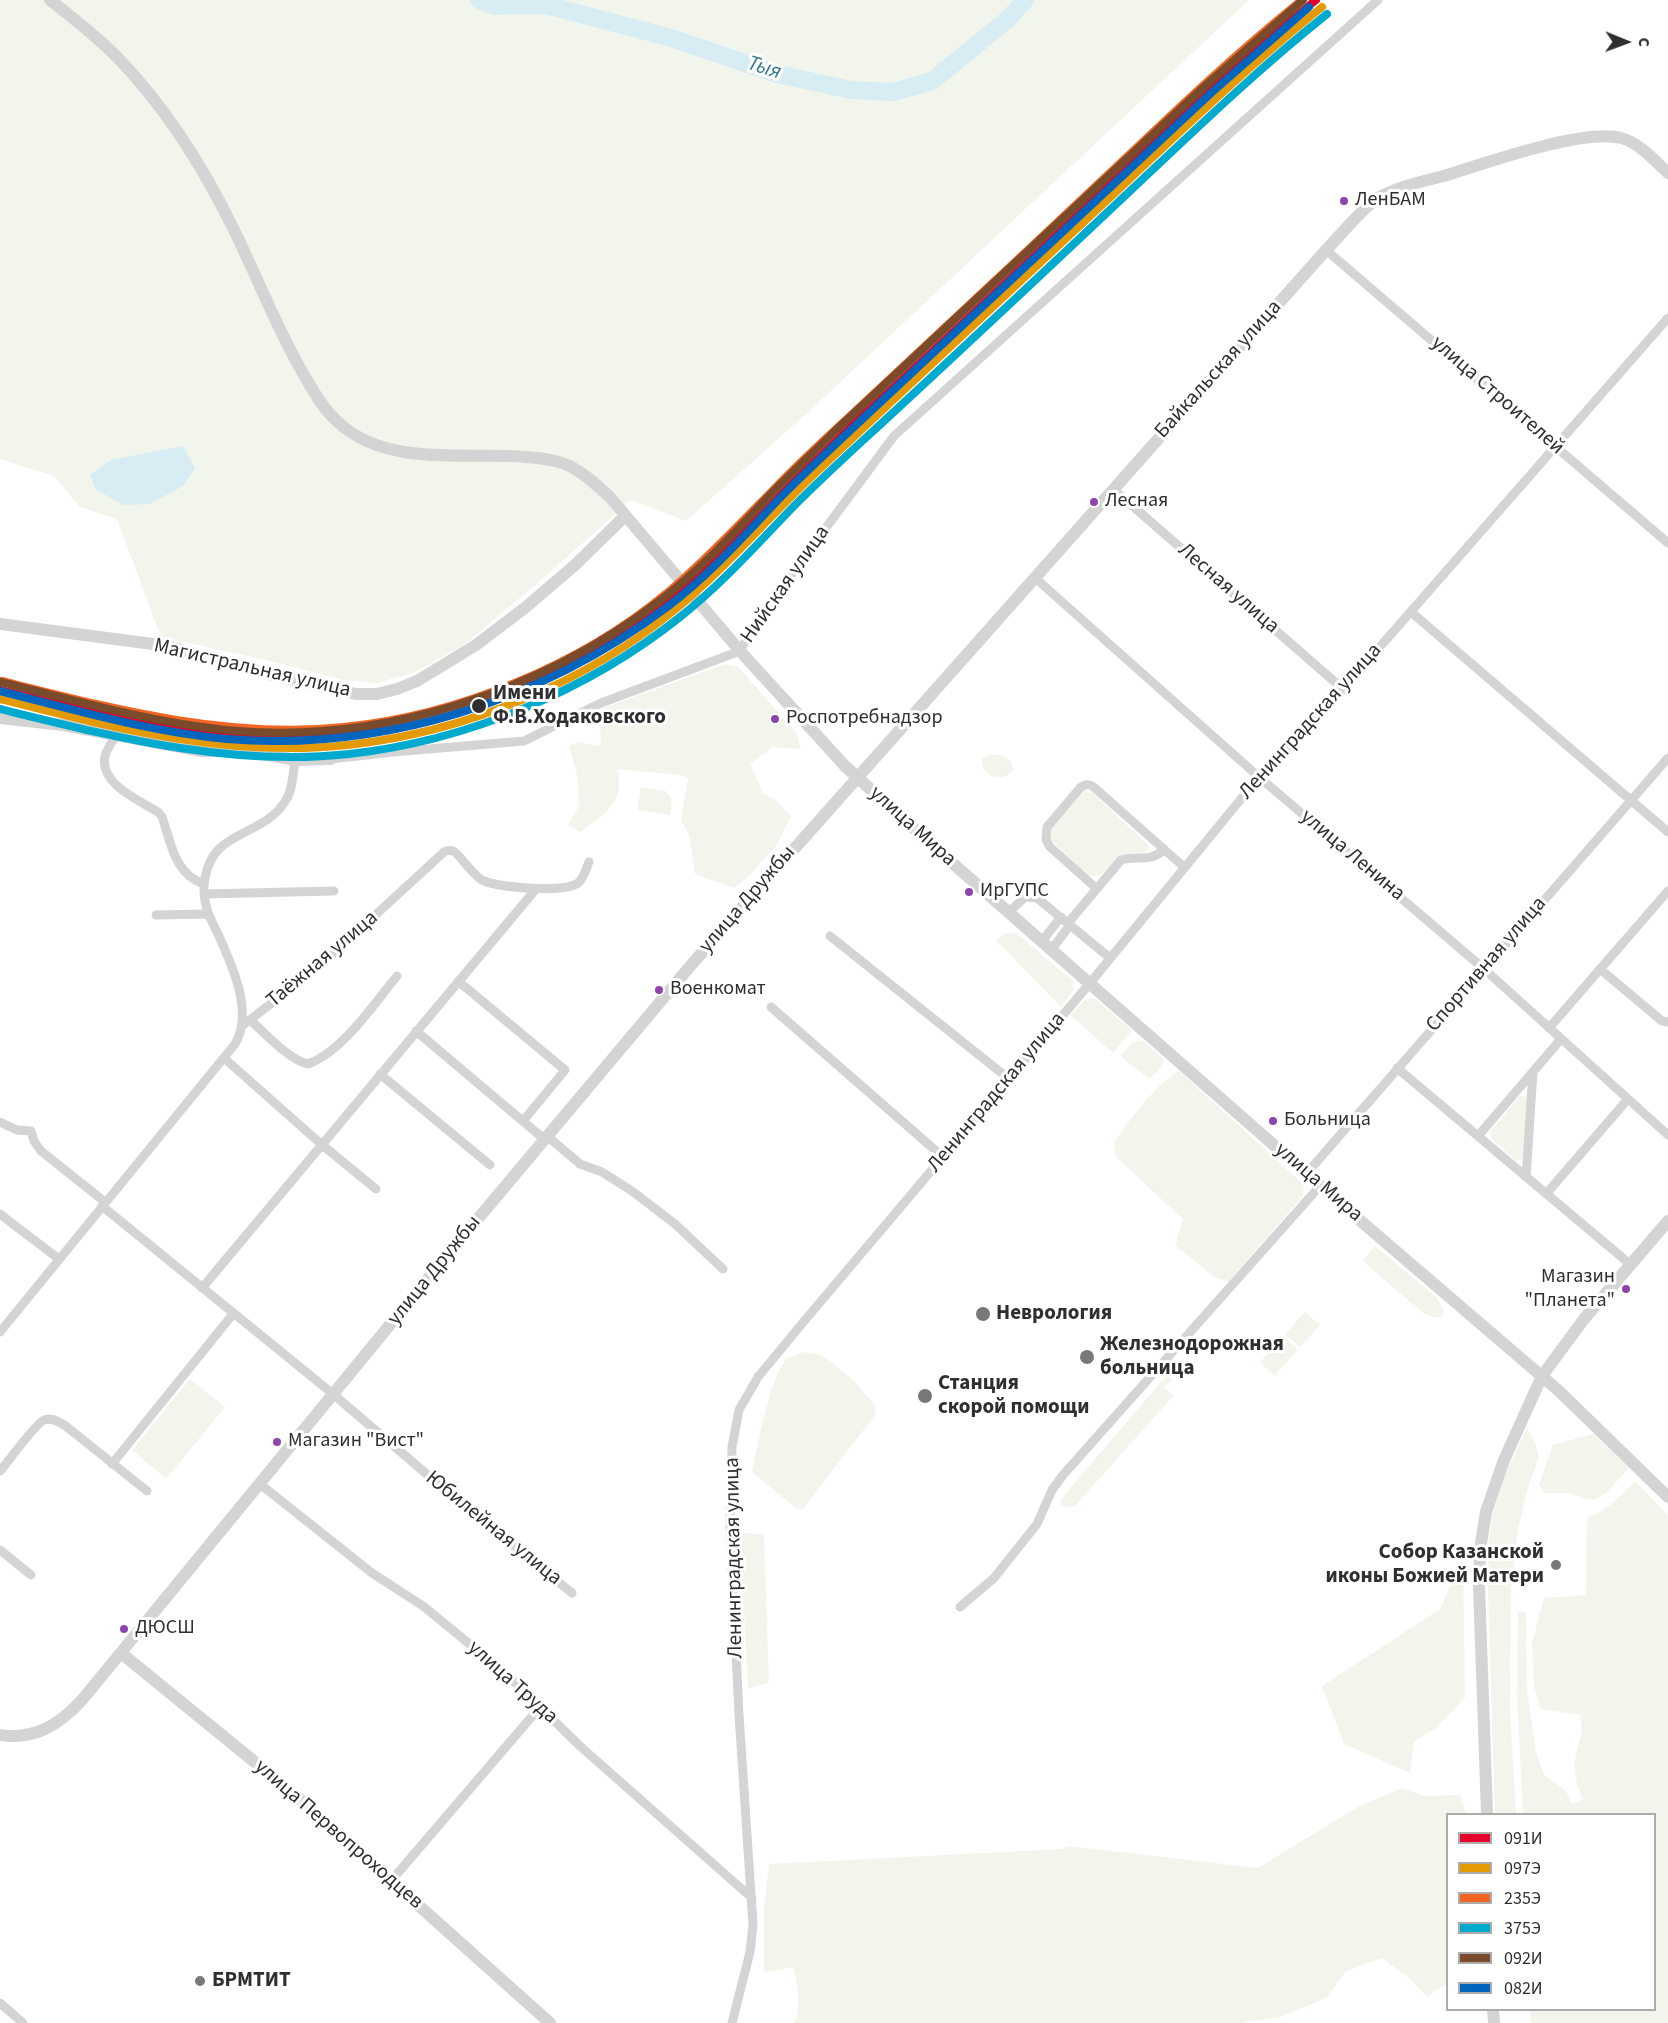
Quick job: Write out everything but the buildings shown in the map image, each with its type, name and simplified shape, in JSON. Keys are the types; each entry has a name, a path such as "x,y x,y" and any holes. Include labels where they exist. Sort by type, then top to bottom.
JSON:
{"street":[{"name":"улица Мира","path":"50,0 115,54 147,90 184,141 234,230 292,355 316,396 338,423 371,444 403,453 529,457 563,464 590,480 609,496 740,651 857,777 1320,1186 1542,1376 1668,1497"},
{"name":"Нийская улица","path":"331,759 524,741 601,703 740,651 754,625 894,436 1378,0"},
{"name":"Байкальская улица","path":"857,777 1326,250 1377,199 1400,189 1555,144 1604,135 1623,138 1641,149 1668,173"},
{"name":"улица Строителей","path":"1326,250 1668,543"},
{"name":"Ленинградская улица","path":"732,2023 750,1952 753,1925 739,1715 730,1525 732,1447 739,1410 758,1377 1259,777 1343,689 1668,318"},
{"name":"Лесная улица","path":"1113,489 1343,689"},
{"name":"Магистральная улица","path":"0,624 168,646 271,675 356,694 377,694 417,681 476,645 526,607 575,565 625,516"},
{"name":"улица Ленина","path":"1034,577 1259,777 1483,968 1668,1135"},
{"path":"1411,612 1668,832"},
{"path":"0,718 63,725 202,751 243,750 295,760 331,759"},
{"path":"117,735 105,757 105,769 108,776 124,790 158,812 162,817 175,858 191,877 204,884"},
{"name":"Спортивная улица","path":"1307,1173 1668,758"},
{"path":"295,760 291,788 286,799 269,819 222,844 210,863 204,884 208,914 237,984 246,1023 298,1060 308,1064 327,1054 343,1040 397,976"},
{"name":"улица Дружбы","path":"0,1735 28,1735 46,1729 60,1722 82,1700 546,1138 699,956 857,777"},
{"path":"1096,888 1049,846 1046,839 1048,825 1083,786 1088,784 1184,867"},
{"path":"1047,945 1121,860 1154,857 1164,849"},
{"name":"Таёжная улица","path":"0,1332 236,1044 246,1023 321,965 444,852 449,850 455,852 468,868 485,881 536,889 578,883 582,879 588,862"},
{"path":"202,1288 536,889"},
{"path":"204,894 334,891"},
{"path":"1549,1028 1668,891"},
{"path":"1009,912 1021,900 1029,896 1042,900 1110,958"},
{"path":"156,915 208,914"},
{"path":"830,936 1008,1079"},
{"path":"1600,969 1662,1021 1668,1022"},
{"path":"458,981 565,1070 523,1121"},
{"path":"771,1007 943,1157"},
{"path":"416,1031 523,1121 580,1164 602,1172 632,1191 675,1224 723,1269"},
{"path":"1478,1136 1561,1038"},
{"path":"224,1058 321,1144 376,1189"},
{"path":"1397,1068 1631,1265"},
{"path":"1526,1177 1533,1071"},
{"path":"380,1074 490,1165"},
{"path":"1546,1194 1628,1099"},
{"name":"Юбилейная улица","path":"0,1122 17,1130 31,1131 41,1151 103,1204 464,1506 572,1593"},
{"path":"960,1607 994,1578 1030,1533 1037,1524 1052,1490 1063,1475 1320,1186"},
{"path":"0,1214 59,1259"},
{"path":"1487,1813 1479,1586 1482,1530 1498,1477 1542,1376 1584,1319 1668,1221"},
{"path":"112,1464 233,1314"},
{"path":"0,1472 38,1425 48,1420 63,1424 147,1491"},
{"name":"улица Труда","path":"260,1484 372,1573 423,1606 505,1673 637,1797 752,1898"},
{"path":"0,1550 31,1575"},
{"name":"улица Первопроходцев","path":"121,1653 294,1794 550,2023"},
{"path":"391,1881 540,1707"},
{"path":"0,2003 23,2023"}],"shaded area":[{"path":"0,0 1249,0 804,416 686,521 631,500 465,644 415,672 377,683 343,680 161,637 117,519 80,507 54,476 0,459"},
{"path":"183,446 195,468 183,486 150,504 123,505 95,489 90,475 110,460"},
{"path":"725,664 738,667 796,732 801,749 772,747 750,764 763,793 778,802 791,816 776,846 749,876 734,888 695,874 689,834 681,820 688,778 680,775 618,769 619,789 614,803 580,832 568,825 579,806 578,779 569,746 577,742 601,746 600,726 594,726 592,716 598,710"},
{"path":"989,755 1001,755 1011,761 1013,770 1003,777 993,777 988,774 982,759"},
{"path":"641,787 666,791 672,800 670,815 637,810"},
{"path":"1085,791 1093,793 1149,846 1146,852 1121,854 1103,873 1094,876 1088,875 1052,841 1050,829"},
{"path":"1016,933 1073,981 1073,991 1061,1007 997,941 1003,934"},
{"path":"1086,999 1095,999 1132,1030 1113,1053 1070,1015"},
{"path":"1142,1040 1165,1060 1149,1079 1120,1056 1133,1042"},
{"path":"1179,1071 1304,1185 1303,1196 1228,1282 1214,1277 1176,1246 1183,1219 1116,1157 1114,1142 1120,1133 1152,1093"},
{"path":"1520,1096 1525,1096 1527,1101 1524,1157 1518,1161 1491,1138 1490,1132"},
{"path":"1375,1246 1436,1297 1443,1308 1442,1315 1434,1317 1423,1313 1363,1261"},
{"path":"1305,1312 1320,1325 1300,1347 1285,1334"},
{"path":"1283,1336 1298,1350 1274,1376 1260,1362"},
{"path":"804,1352 822,1355 852,1379 875,1405 875,1415 803,1509 797,1509 752,1472 775,1379 787,1359"},
{"path":"1167,1375 1171,1379 1164,1388 1174,1395 1074,1507 1062,1506 1061,1500 1072,1486"},
{"path":"190,1379 225,1407 166,1479 132,1450"},
{"path":"1527,1428 1535,1442 1539,1457 1528,1487 1517,1534 1511,1587 1510,1711 1516,1813 1495,1813 1488,1550 1492,1516 1506,1473"},
{"path":"1593,1434 1629,1468 1608,1491 1594,1500 1569,1493 1545,1493 1539,1484 1553,1445"},
{"path":"1635,1481 1668,1515 1668,2023 1531,2023 1530,2011 1656,2011 1656,1813 1523,1813 1517,1697 1518,1610 1526,1613 1527,1690 1536,1752 1544,1775 1566,1791 1572,1804 1583,1799 1577,1785 1574,1764 1582,1730 1580,1715 1541,1709 1534,1687 1532,1643 1544,1598 1586,1595 1587,1518 1619,1497"},
{"path":"740,1532 764,1535 769,1682 748,1689"},
{"path":"1463,1557 1465,1698 1436,1728 1414,1742 1410,1773 1344,1744 1322,1686 1440,1609"},
{"path":"1402,1788 1424,1796 1460,1795 1466,1813 1446,1813 1446,1984 1427,1997 1411,1980 1382,1958 1346,1971 1326,1998 1281,2017 1240,2023 794,2023 799,2003 793,1967 764,1972 764,1909 769,1864 1062,1849 1068,1846 1258,1868 1356,1808"}],"waterway":[{"name":"Тыя","path":"479,0 494,6 546,5 668,37 777,74 851,90 893,92 932,81 1008,19 1025,0"}],"transit line":[{"name":"235Э","path":"2,681 86,702 171,719 257,729 300,730 344,727 430,712 473,699 557,664 634,618 682,580 812,452 1160,126 1230,61 1302,0"},
{"name":"092И","path":"0,682 169,722 226,730 284,733 342,729 399,720 456,705 511,686 564,661 615,632 662,599 691,575 834,432 1205,86 1303,0"},
{"name":"091И","path":"0,690 86,711 172,728 258,738 302,739 389,730 432,720 474,708 556,674 633,630 697,580 857,421 1213,89 1316,0"},
{"name":"082И","path":"0,691 113,720 198,736 286,741 344,737 402,728 459,713 514,694 567,669 619,640 667,607 696,583 841,439 1211,93 1309,7"},
{"name":"097Э","path":"0,699 172,738 216,744 304,748 348,745 436,729 480,716 564,681 642,635 691,596 814,475 1169,142 1244,73 1322,7"},
{"name":"375Э","path":"0,709 86,730 173,747 216,753 305,757 349,754 437,738 524,708 566,689 644,644 695,604 842,460 1227,101 1327,14"}],"place":[{"name":"ЛенБАМ","path":"1344,201"},
{"name":"Лесная","path":"1094,502"},
{"name":"Имени Ф.В.Ходаковского","path":"479,706"},
{"name":"Роспотребнадзор","path":"775,719"},
{"name":"ИрГУПС","path":"969,892"},
{"name":"Военкомат","path":"659,990"},
{"name":"Больница","path":"1273,1121"},
{"name":"Магазин \"Планета\"","path":"1626,1289"},
{"name":"Неврология","path":"983,1314"},
{"name":"Железнодорожная больница","path":"1087,1357"},
{"name":"Станция скорой помощи","path":"925,1396"},
{"name":"Магазин \"Вист\"","path":"277,1442"},
{"name":"Собор Казанской иконы Божией Матери","path":"1556,1565"},
{"name":"ДЮСШ","path":"124,1629"},
{"name":"БРМТИТ","path":"200,1981"}]}
